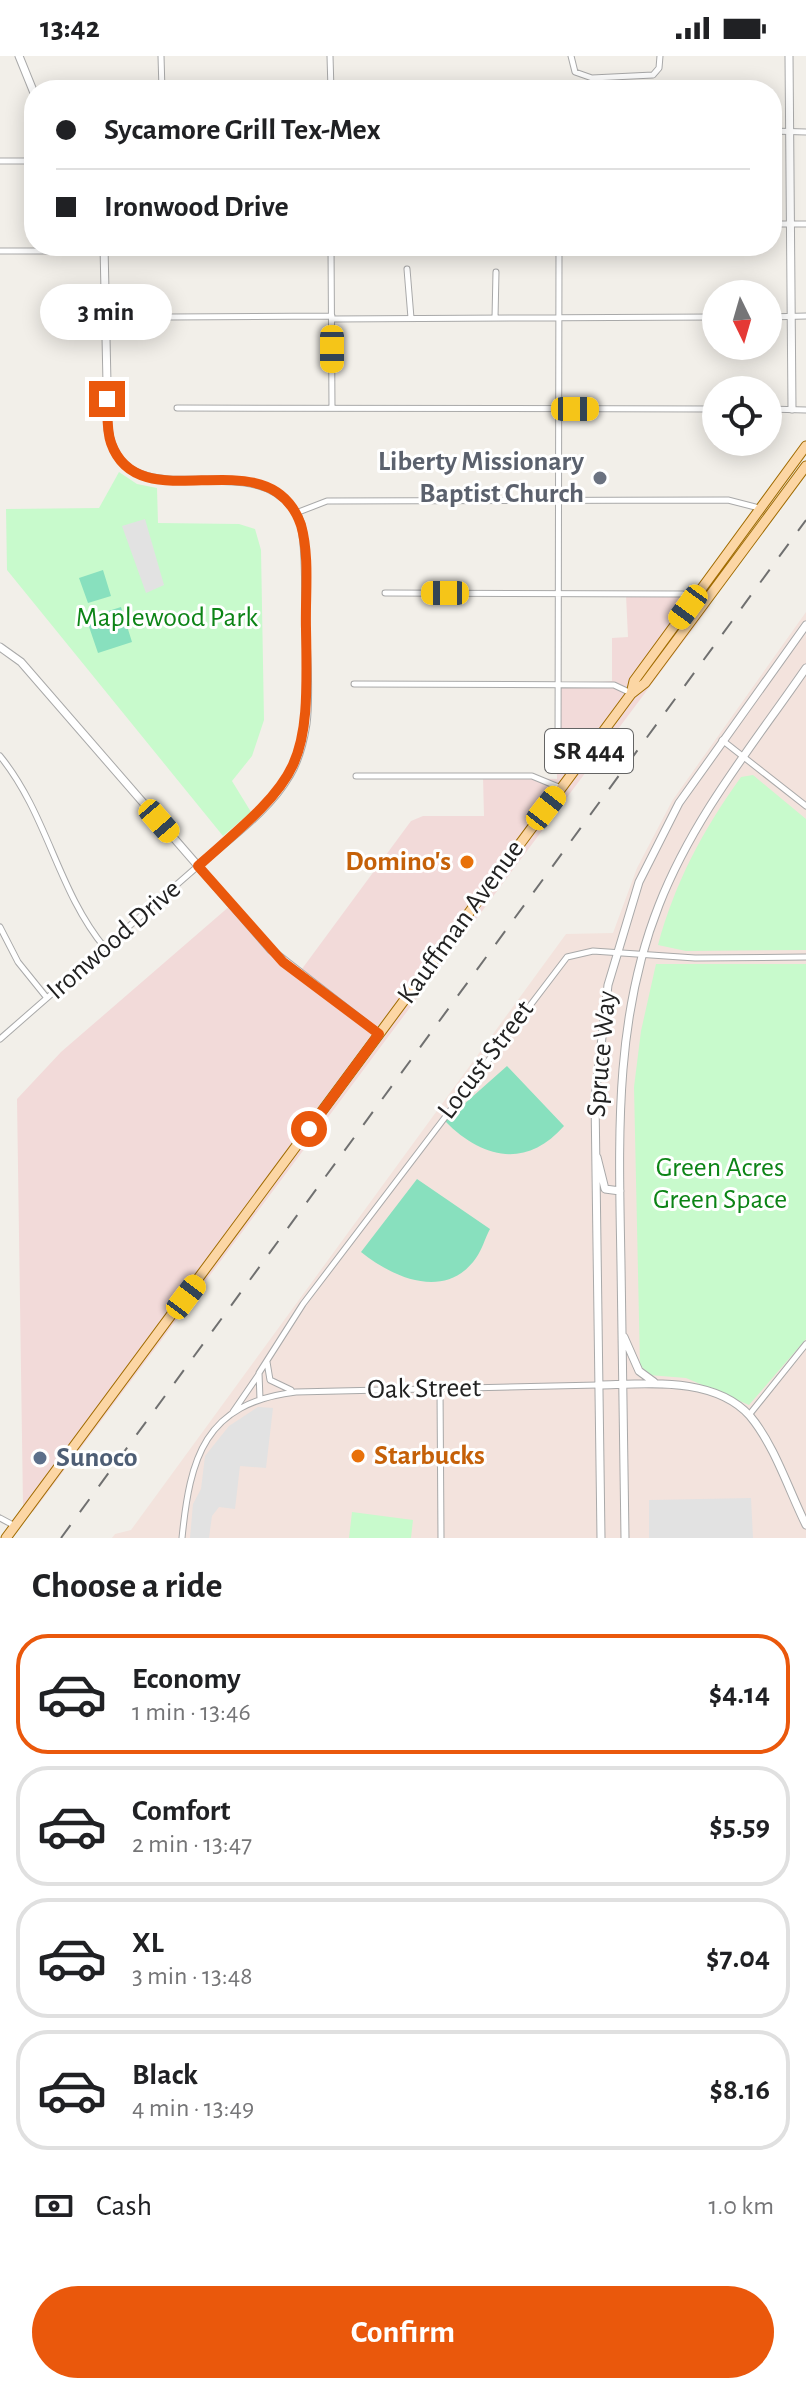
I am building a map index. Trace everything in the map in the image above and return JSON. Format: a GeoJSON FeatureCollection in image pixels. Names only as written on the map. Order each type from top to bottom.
{"type":"FeatureCollection","features":[{"type":"Feature","properties":{"kind":"main road","name":"Kauffman Avenue"},"geometry":{"type":"LineString","coordinates":[[631,694],[634,681],[806,446]]}},
{"type":"Feature","properties":{"kind":"main road","name":"Kauffman Avenue"},"geometry":{"type":"LineString","coordinates":[[6,1538],[631,694],[645,683],[806,466]]}},
{"type":"Feature","properties":{"kind":"street"},"geometry":{"type":"LineString","coordinates":[[19,56],[29,80]]}},
{"type":"Feature","properties":{"kind":"street"},"geometry":{"type":"LineString","coordinates":[[161,56],[162,80]]}},
{"type":"Feature","properties":{"kind":"street"},"geometry":{"type":"LineString","coordinates":[[330,56],[331,80]]}},
{"type":"Feature","properties":{"kind":"street"},"geometry":{"type":"LineString","coordinates":[[571,56],[575,72],[592,78],[647,77],[657,72],[660,56]]}},
{"type":"Feature","properties":{"kind":"street"},"geometry":{"type":"LineString","coordinates":[[789,56],[792,409]]}},
{"type":"Feature","properties":{"kind":"street"},"geometry":{"type":"LineString","coordinates":[[782,131],[806,132]]}},
{"type":"Feature","properties":{"kind":"street"},"geometry":{"type":"LineString","coordinates":[[0,161],[24,161]]}},
{"type":"Feature","properties":{"kind":"street"},"geometry":{"type":"LineString","coordinates":[[782,224],[806,224]]}},
{"type":"Feature","properties":{"kind":"street"},"geometry":{"type":"LineString","coordinates":[[0,251],[24,250]]}},
{"type":"Feature","properties":{"kind":"street"},"geometry":{"type":"LineString","coordinates":[[104,256],[108,429],[118,456],[133,471],[154,480],[259,483],[281,495],[296,513],[327,501],[728,500],[770,515]]}},
{"type":"Feature","properties":{"kind":"street"},"geometry":{"type":"LineString","coordinates":[[331,256],[332,408]]}},
{"type":"Feature","properties":{"kind":"street"},"geometry":{"type":"LineString","coordinates":[[558,760],[559,256]]}},
{"type":"Feature","properties":{"kind":"street"},"geometry":{"type":"LineString","coordinates":[[407,269],[411,318]]}},
{"type":"Feature","properties":{"kind":"street"},"geometry":{"type":"LineString","coordinates":[[495,318],[496,272]]}},
{"type":"Feature","properties":{"kind":"street"},"geometry":{"type":"LineString","coordinates":[[782,317],[806,316]]}},
{"type":"Feature","properties":{"kind":"street"},"geometry":{"type":"LineString","coordinates":[[169,317],[702,317]]}},
{"type":"Feature","properties":{"kind":"street"},"geometry":{"type":"LineString","coordinates":[[177,408],[702,409]]}},
{"type":"Feature","properties":{"kind":"street"},"geometry":{"type":"LineString","coordinates":[[782,409],[806,410]]}},
{"type":"Feature","properties":{"kind":"street","name":"Ironwood Drive"},"geometry":{"type":"LineString","coordinates":[[0,1039],[276,795],[294,767],[303,741],[307,709],[304,537],[296,513]]}},
{"type":"Feature","properties":{"kind":"street"},"geometry":{"type":"LineString","coordinates":[[385,593],[683,594]]}},
{"type":"Feature","properties":{"kind":"street","name":"Spruce Way"},"geometry":{"type":"LineString","coordinates":[[601,1538],[595,1151],[598,1050],[616,951],[652,854],[679,803],[806,625]]}},
{"type":"Feature","properties":{"kind":"street"},"geometry":{"type":"LineString","coordinates":[[0,647],[21,662],[283,962],[379,1034]]}},
{"type":"Feature","properties":{"kind":"street","name":"Spruce Way"},"geometry":{"type":"LineString","coordinates":[[625,1538],[620,1191],[622,1057],[643,954],[680,858],[742,756],[806,668]]}},
{"type":"Feature","properties":{"kind":"street"},"geometry":{"type":"LineString","coordinates":[[354,684],[614,685],[631,694]]}},
{"type":"Feature","properties":{"kind":"street"},"geometry":{"type":"LineString","coordinates":[[722,740],[806,806]]}},
{"type":"Feature","properties":{"kind":"street"},"geometry":{"type":"LineString","coordinates":[[0,756],[28,794],[76,908],[105,948]]}},
{"type":"Feature","properties":{"kind":"street"},"geometry":{"type":"LineString","coordinates":[[356,776],[532,776],[561,788]]}},
{"type":"Feature","properties":{"kind":"street"},"geometry":{"type":"LineString","coordinates":[[0,927],[18,962],[47,998]]}},
{"type":"Feature","properties":{"kind":"street","name":"Locust Street"},"geometry":{"type":"LineString","coordinates":[[230,1416],[318,1283],[558,964],[581,952],[616,951],[695,958],[806,957]]}},
{"type":"Feature","properties":{"kind":"street"},"geometry":{"type":"LineString","coordinates":[[595,1151],[605,1189],[620,1191]]}},
{"type":"Feature","properties":{"kind":"street"},"geometry":{"type":"LineString","coordinates":[[622,1334],[639,1371],[656,1384]]}},
{"type":"Feature","properties":{"kind":"street"},"geometry":{"type":"LineString","coordinates":[[806,1344],[749,1415],[806,1525]]}},
{"type":"Feature","properties":{"kind":"street"},"geometry":{"type":"LineString","coordinates":[[267,1361],[270,1380],[296,1392]]}},
{"type":"Feature","properties":{"kind":"street"},"geometry":{"type":"LineString","coordinates":[[259,1373],[260,1399]]}},
{"type":"Feature","properties":{"kind":"street","name":"Oak Street"},"geometry":{"type":"LineString","coordinates":[[230,1416],[260,1399],[296,1392],[623,1384],[656,1384],[713,1393],[749,1415]]}},
{"type":"Feature","properties":{"kind":"street"},"geometry":{"type":"LineString","coordinates":[[440,1388],[441,1538]]}},
{"type":"Feature","properties":{"kind":"street"},"geometry":{"type":"LineString","coordinates":[[182,1538],[192,1468],[208,1438],[230,1416]]}},
{"type":"Feature","properties":{"kind":"street"},"geometry":{"type":"LineString","coordinates":[[0,1518],[15,1526]]}},
{"type":"Feature","properties":{"kind":"shaded area"},"geometry":{"type":"Polygon","coordinates":[[[145,519],[164,585],[146,593],[122,526],[145,519]]]}},
{"type":"Feature","properties":{"kind":"shaded area"},"geometry":{"type":"Polygon","coordinates":[[[626,595],[691,596],[710,606],[33,1512],[23,1505],[17,1099],[61,1052],[231,905],[270,952],[299,973],[411,821],[423,816],[484,816],[483,777],[557,779],[556,687],[612,681],[612,638],[628,637],[626,595]]]}},
{"type":"Feature","properties":{"kind":"shaded area"},"geometry":{"type":"Polygon","coordinates":[[[806,612],[806,1538],[112,1538],[115,1534],[131,1530],[566,934],[613,933],[637,868],[672,801],[806,612]]]}},
{"type":"Feature","properties":{"kind":"shaded area"},"geometry":{"type":"Polygon","coordinates":[[[258,1407],[273,1408],[266,1468],[240,1466],[235,1509],[219,1507],[212,1516],[209,1538],[190,1538],[193,1504],[201,1489],[205,1456],[229,1426],[258,1407]]]}},
{"type":"Feature","properties":{"kind":"shaded area"},"geometry":{"type":"Polygon","coordinates":[[[751,1498],[753,1538],[649,1538],[649,1500],[751,1498]]]}},
{"type":"Feature","properties":{"kind":"green space","name":"Maplewood Park"},"geometry":{"type":"Polygon","coordinates":[[[119,472],[137,484],[157,488],[158,523],[239,524],[255,529],[261,550],[264,720],[252,756],[232,781],[251,812],[223,836],[7,570],[6,509],[99,508],[119,472]]]}},
{"type":"Feature","properties":{"kind":"green space"},"geometry":{"type":"Polygon","coordinates":[[[103,570],[111,596],[88,603],[79,578],[103,570]]]}},
{"type":"Feature","properties":{"kind":"green space"},"geometry":{"type":"Polygon","coordinates":[[[121,607],[132,642],[98,653],[86,618],[121,607]]]}},
{"type":"Feature","properties":{"kind":"green space"},"geometry":{"type":"Polygon","coordinates":[[[753,775],[806,819],[806,950],[686,951],[658,945],[682,878],[714,817],[741,777],[753,775]]]}},
{"type":"Feature","properties":{"kind":"green space","name":"Green Acres Green Space"},"geometry":{"type":"Polygon","coordinates":[[[656,964],[806,964],[806,1339],[749,1405],[686,1378],[649,1375],[640,1365],[634,1087],[641,1031],[656,964]]]}},
{"type":"Feature","properties":{"kind":"green space"},"geometry":{"type":"Polygon","coordinates":[[[507,1066],[564,1126],[535,1149],[504,1154],[474,1144],[445,1121],[507,1066]]]}},
{"type":"Feature","properties":{"kind":"green space"},"geometry":{"type":"Polygon","coordinates":[[[417,1179],[490,1229],[476,1258],[464,1271],[450,1279],[435,1282],[404,1277],[361,1252],[417,1179]]]}},
{"type":"Feature","properties":{"kind":"green space"},"geometry":{"type":"Polygon","coordinates":[[[352,1512],[413,1520],[411,1538],[349,1538],[352,1512]]]}},
{"type":"Feature","properties":{"kind":"railway"},"geometry":{"type":"LineString","coordinates":[[61,1538],[806,520]]}},
{"type":"Feature","properties":{"kind":"place","name":"Liberty Missionary Baptist Church"},"geometry":{"type":"Point","coordinates":[600,478]}},
{"type":"Feature","properties":{"kind":"place","name":"Domino's"},"geometry":{"type":"Point","coordinates":[467,862]}},
{"type":"Feature","properties":{"kind":"place","name":"Starbucks"},"geometry":{"type":"Point","coordinates":[358,1456]}},
{"type":"Feature","properties":{"kind":"place","name":"Sunoco"},"geometry":{"type":"Point","coordinates":[40,1458]}},
{"type":"Feature","properties":{"kind":"route"},"geometry":{"type":"LineString","coordinates":[[107,399],[111,443],[125,465],[133,471],[158,480],[243,480],[259,483],[286,500],[301,525],[304,537],[307,709],[301,749],[289,776],[268,804],[198,866],[283,962],[379,1034],[309,1129]]}}]}
